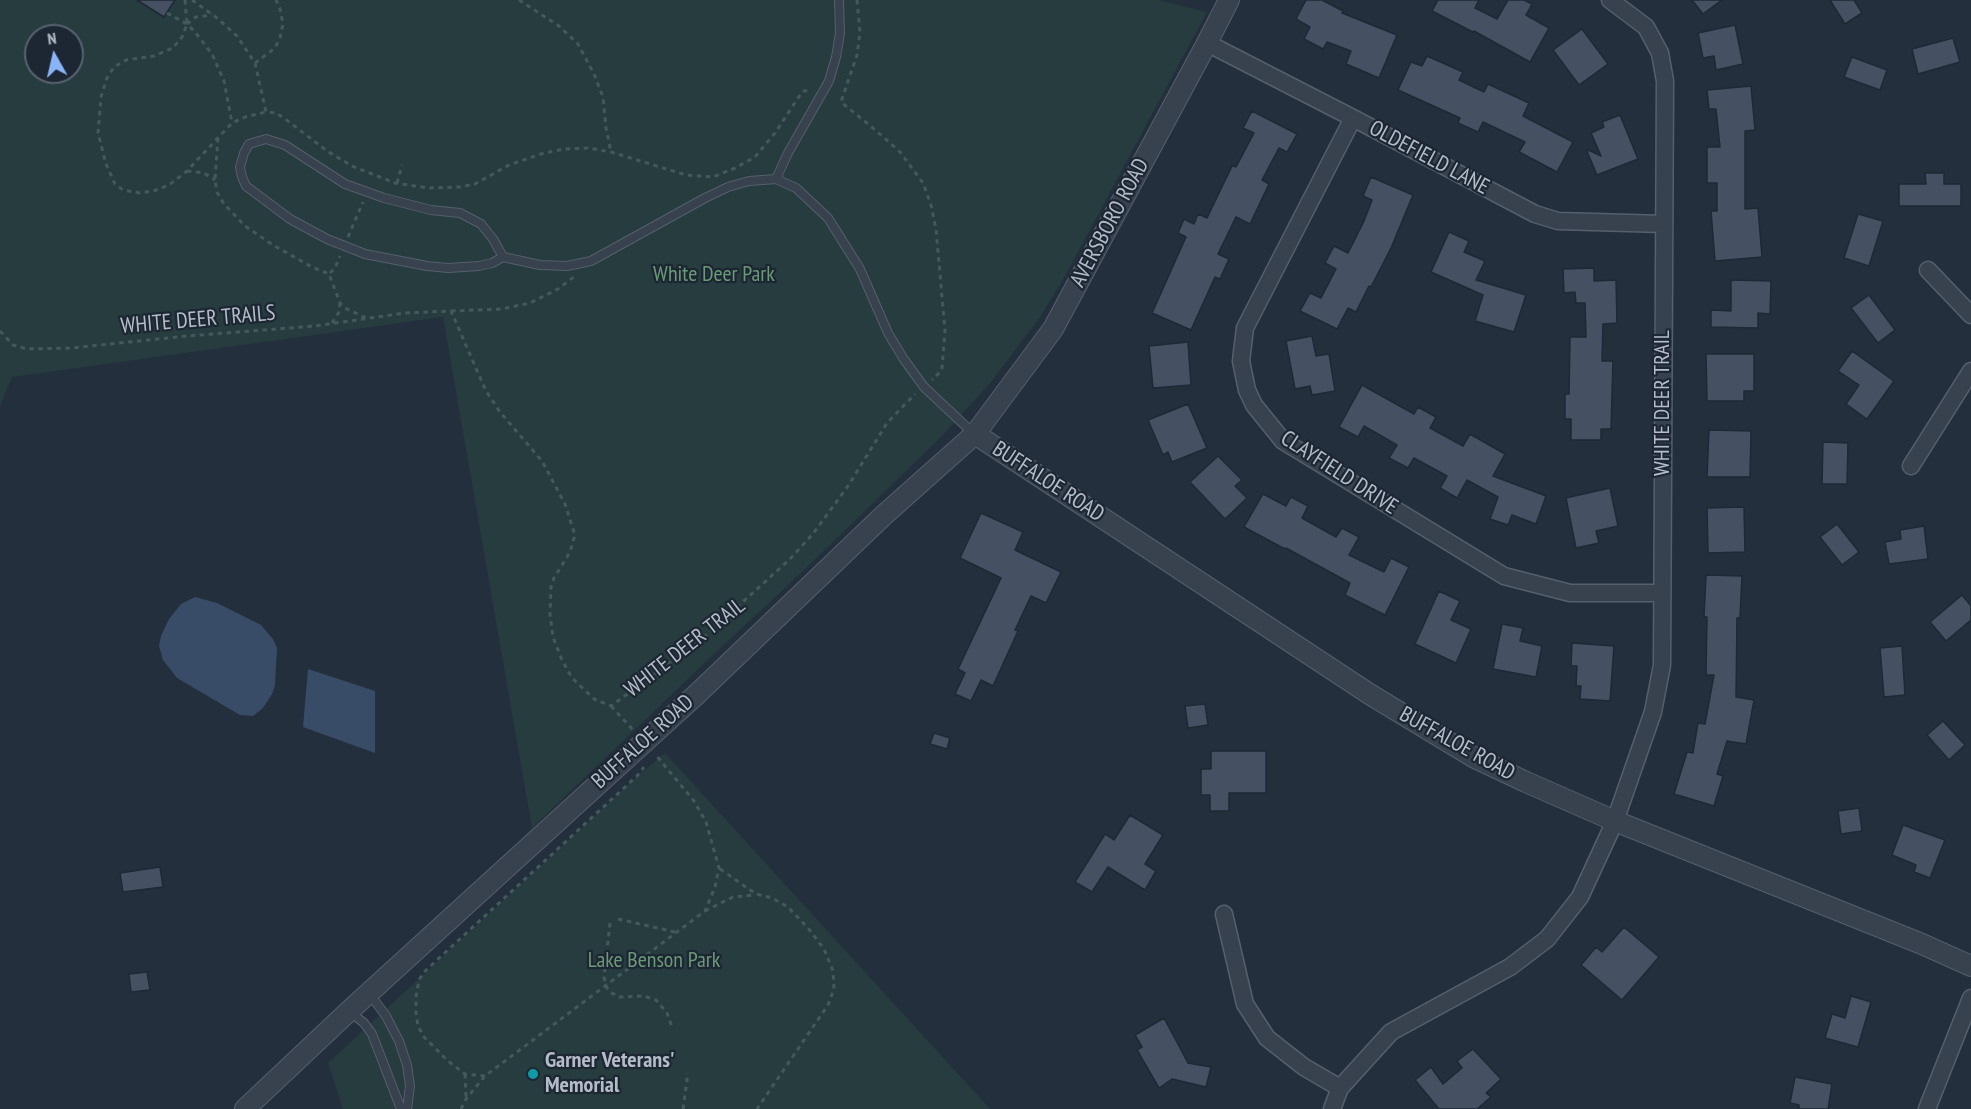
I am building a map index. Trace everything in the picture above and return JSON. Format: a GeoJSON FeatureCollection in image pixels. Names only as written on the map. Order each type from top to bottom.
{"type":"FeatureCollection","features":[{"type":"Feature","properties":{"kind":"street","name":"AVERSBORO ROAD"},"geometry":{"type":"LineString","coordinates":[[975,434],[1053,329],[1229,0]]}},
{"type":"Feature","properties":{"kind":"street","name":"WHITE DEER TRAIL"},"geometry":{"type":"LineString","coordinates":[[1340,1088],[1391,1032],[1510,967],[1547,939],[1580,897],[1615,821],[1653,712],[1662,665],[1665,81],[1660,52],[1646,27],[1610,0]]}},
{"type":"Feature","properties":{"kind":"street","name":"OLDEFIELD LANE"},"geometry":{"type":"LineString","coordinates":[[1207,43],[1535,214],[1558,221],[1664,224]]}},
{"type":"Feature","properties":{"kind":"street","name":"CLAYFIELD DRIVE"},"geometry":{"type":"LineString","coordinates":[[1353,118],[1245,328],[1241,361],[1247,390],[1254,405],[1283,441],[1504,576],[1570,592],[1661,593]]}},
{"type":"Feature","properties":{"kind":"street"},"geometry":{"type":"LineString","coordinates":[[1928,270],[1971,315]]}},
{"type":"Feature","properties":{"kind":"street"},"geometry":{"type":"LineString","coordinates":[[1911,466],[1971,371]]}},
{"type":"Feature","properties":{"kind":"street","name":"BUFFALOE ROAD"},"geometry":{"type":"LineString","coordinates":[[245,1109],[369,992],[697,694],[822,573],[975,434],[1371,695],[1485,763],[1615,821],[1922,944],[1971,966]]}},
{"type":"Feature","properties":{"kind":"street"},"geometry":{"type":"LineString","coordinates":[[1224,914],[1245,1004],[1267,1038],[1304,1067],[1340,1088],[1332,1109]]}},
{"type":"Feature","properties":{"kind":"street"},"geometry":{"type":"LineString","coordinates":[[1928,1109],[1971,998]]}},
{"type":"Feature","properties":{"kind":"lane"},"geometry":{"type":"LineString","coordinates":[[776,179],[788,153],[829,81],[840,33],[839,0]]}},
{"type":"Feature","properties":{"kind":"lane"},"geometry":{"type":"LineString","coordinates":[[503,257],[494,239],[481,224],[460,213],[431,210],[384,198],[345,184],[285,145],[266,139],[249,144],[244,153],[240,167],[246,186],[290,219],[327,239],[365,254],[448,268],[478,266],[492,263],[503,257],[540,265],[567,266],[591,261],[728,187],[749,181],[776,179],[796,189],[828,218],[860,269],[888,333],[903,358],[924,387],[975,434]]}},
{"type":"Feature","properties":{"kind":"lane"},"geometry":{"type":"LineString","coordinates":[[369,992],[386,1016],[399,1041],[407,1065],[410,1086],[407,1109]]}},
{"type":"Feature","properties":{"kind":"lane"},"geometry":{"type":"LineString","coordinates":[[349,1011],[372,1034],[401,1109]]}},
{"type":"Feature","properties":{"kind":"path"},"geometry":{"type":"LineString","coordinates":[[185,0],[187,24],[182,37],[168,51],[154,56],[126,60],[111,71],[101,97],[98,133],[109,174],[115,184],[123,190],[146,193],[162,189],[187,171],[232,123],[266,112],[276,113],[327,151],[372,177],[428,188],[475,184],[509,165],[544,153],[588,148],[611,152],[686,175],[713,177],[755,157],[775,133],[800,95],[808,90],[814,90]]}},
{"type":"Feature","properties":{"kind":"path"},"geometry":{"type":"LineString","coordinates":[[192,0],[237,36],[255,63],[266,112]]}},
{"type":"Feature","properties":{"kind":"path"},"geometry":{"type":"LineString","coordinates":[[255,63],[275,48],[280,38],[283,24],[276,0]]}},
{"type":"Feature","properties":{"kind":"path"},"geometry":{"type":"LineString","coordinates":[[519,0],[560,26],[578,44],[603,97],[611,152]]}},
{"type":"Feature","properties":{"kind":"path"},"geometry":{"type":"LineString","coordinates":[[841,102],[857,55],[860,32],[857,0]]}},
{"type":"Feature","properties":{"kind":"path"},"geometry":{"type":"LineString","coordinates":[[166,13],[187,24],[202,39],[216,63],[226,88],[232,123]]}},
{"type":"Feature","properties":{"kind":"path"},"geometry":{"type":"LineString","coordinates":[[187,24],[196,17],[213,15]]}},
{"type":"Feature","properties":{"kind":"path"},"geometry":{"type":"LineString","coordinates":[[835,100],[841,102],[900,152],[923,183],[931,205],[936,229],[945,331],[942,368],[931,381]]}},
{"type":"Feature","properties":{"kind":"path"},"geometry":{"type":"LineString","coordinates":[[218,136],[215,180],[219,197],[245,226],[293,257],[329,274],[340,303],[339,312],[332,324]]}},
{"type":"Feature","properties":{"kind":"path"},"geometry":{"type":"LineString","coordinates":[[397,183],[402,165]]}},
{"type":"Feature","properties":{"kind":"path"},"geometry":{"type":"LineString","coordinates":[[187,171],[204,173],[215,180]]}},
{"type":"Feature","properties":{"kind":"path"},"geometry":{"type":"LineString","coordinates":[[348,239],[363,202]]}},
{"type":"Feature","properties":{"kind":"path"},"geometry":{"type":"LineString","coordinates":[[329,274],[335,268],[341,254]]}},
{"type":"Feature","properties":{"kind":"path"},"geometry":{"type":"LineString","coordinates":[[451,311],[502,309],[530,303],[558,289],[576,276],[581,263]]}},
{"type":"Feature","properties":{"kind":"path"},"geometry":{"type":"LineString","coordinates":[[340,303],[356,314],[370,319]]}},
{"type":"Feature","properties":{"kind":"path","name":"WHITE DEER TRAILS"},"geometry":{"type":"LineString","coordinates":[[0,331],[14,345],[27,349],[60,348],[332,324],[405,313],[451,311]]}},
{"type":"Feature","properties":{"kind":"path","name":"WHITE DEER TRAIL"},"geometry":{"type":"LineString","coordinates":[[451,311],[486,391],[500,412],[542,460],[568,512],[575,535],[570,552],[551,586],[550,614],[553,637],[572,678],[594,699],[611,706],[702,639],[789,560],[812,535],[848,486],[887,423],[917,392]]}},
{"type":"Feature","properties":{"kind":"path"},"geometry":{"type":"LineString","coordinates":[[611,706],[634,731]]}},
{"type":"Feature","properties":{"kind":"path"},"geometry":{"type":"LineString","coordinates":[[485,1076],[465,1074],[429,1044],[420,1032],[415,1006],[417,985],[422,975],[638,777],[655,753],[706,822],[719,868],[715,887],[705,911]]}},
{"type":"Feature","properties":{"kind":"path"},"geometry":{"type":"LineString","coordinates":[[719,868],[756,894],[772,898],[788,907],[824,949],[833,971],[832,997],[757,1109]]}},
{"type":"Feature","properties":{"kind":"path"},"geometry":{"type":"LineString","coordinates":[[461,1109],[466,1099],[485,1076],[675,932],[705,911],[733,897],[756,894]]}},
{"type":"Feature","properties":{"kind":"path"},"geometry":{"type":"LineString","coordinates":[[618,919],[675,932]]}},
{"type":"Feature","properties":{"kind":"path"},"geometry":{"type":"LineString","coordinates":[[610,924],[605,984],[610,992],[619,997],[644,996],[656,1000],[667,1013],[672,1027]]}},
{"type":"Feature","properties":{"kind":"path"},"geometry":{"type":"LineString","coordinates":[[683,1109],[686,1073]]}},
{"type":"Feature","properties":{"kind":"path"},"geometry":{"type":"LineString","coordinates":[[465,1074],[466,1099]]}},
{"type":"Feature","properties":{"kind":"green space","name":"White Deer Park"},"geometry":{"type":"Polygon","coordinates":[[[0,0],[1158,0],[1207,12],[1065,276],[1041,316],[991,382],[940,438],[532,828],[443,317],[12,377],[0,406],[0,0]]]}},
{"type":"Feature","properties":{"kind":"green space","name":"Lake Benson Park"},"geometry":{"type":"Polygon","coordinates":[[[665,753],[990,1109],[343,1109],[328,1063],[665,753]]]}},
{"type":"Feature","properties":{"kind":"water"},"geometry":{"type":"Polygon","coordinates":[[[195,597],[217,603],[261,625],[273,639],[277,648],[275,685],[263,708],[253,716],[240,715],[177,678],[163,660],[159,646],[169,619],[181,604],[195,597]]]}},
{"type":"Feature","properties":{"kind":"water"},"geometry":{"type":"Polygon","coordinates":[[[308,669],[375,691],[375,753],[303,727],[308,669]]]}},
{"type":"Feature","properties":{"kind":"building"},"geometry":{"type":"Polygon","coordinates":[[[137,0],[175,0],[164,17],[137,0]]]}},
{"type":"Feature","properties":{"kind":"building"},"geometry":{"type":"Polygon","coordinates":[[[1306,0],[1322,0],[1343,11],[1342,13],[1397,35],[1379,78],[1346,64],[1351,51],[1327,42],[1323,49],[1304,39],[1310,27],[1296,19],[1306,0]]]}},
{"type":"Feature","properties":{"kind":"building"},"geometry":{"type":"Polygon","coordinates":[[[1438,0],[1479,0],[1475,8],[1497,19],[1508,0],[1524,0],[1532,4],[1526,15],[1549,28],[1530,62],[1432,11],[1438,0]]]}},
{"type":"Feature","properties":{"kind":"building"},"geometry":{"type":"Polygon","coordinates":[[[1692,0],[1722,0],[1703,14],[1692,0]]]}},
{"type":"Feature","properties":{"kind":"building"},"geometry":{"type":"Polygon","coordinates":[[[1830,0],[1854,0],[1862,13],[1845,24],[1830,0]]]}},
{"type":"Feature","properties":{"kind":"building"},"geometry":{"type":"Polygon","coordinates":[[[1735,25],[1743,64],[1716,70],[1714,56],[1703,58],[1698,33],[1735,25]]]}},
{"type":"Feature","properties":{"kind":"building"},"geometry":{"type":"Polygon","coordinates":[[[1582,29],[1608,64],[1579,85],[1553,50],[1582,29]]]}},
{"type":"Feature","properties":{"kind":"building"},"geometry":{"type":"Polygon","coordinates":[[[1953,38],[1960,62],[1918,74],[1912,49],[1953,38]]]}},
{"type":"Feature","properties":{"kind":"building"},"geometry":{"type":"Polygon","coordinates":[[[1427,56],[1463,72],[1459,80],[1484,92],[1488,84],[1529,103],[1523,116],[1573,142],[1557,172],[1519,152],[1525,142],[1483,122],[1478,132],[1458,123],[1460,118],[1398,90],[1411,62],[1422,66],[1427,56]]]}},
{"type":"Feature","properties":{"kind":"building"},"geometry":{"type":"Polygon","coordinates":[[[1852,57],[1887,70],[1880,90],[1844,77],[1852,57]]]}},
{"type":"Feature","properties":{"kind":"building"},"geometry":{"type":"Polygon","coordinates":[[[1751,86],[1755,130],[1745,131],[1745,209],[1758,208],[1762,257],[1715,261],[1711,211],[1717,211],[1717,183],[1707,183],[1707,147],[1720,147],[1716,109],[1709,109],[1707,90],[1751,86]]]}},
{"type":"Feature","properties":{"kind":"building"},"geometry":{"type":"Polygon","coordinates":[[[1252,111],[1297,134],[1287,152],[1279,148],[1262,180],[1269,184],[1250,224],[1236,217],[1218,254],[1229,259],[1220,279],[1215,277],[1191,330],[1152,313],[1186,237],[1178,233],[1184,219],[1194,224],[1198,214],[1207,218],[1232,166],[1236,167],[1254,133],[1243,128],[1252,111]]]}},
{"type":"Feature","properties":{"kind":"building"},"geometry":{"type":"Polygon","coordinates":[[[1620,115],[1638,159],[1597,175],[1586,149],[1601,156],[1591,133],[1604,127],[1602,122],[1620,115]]]}},
{"type":"Feature","properties":{"kind":"building"},"geometry":{"type":"Polygon","coordinates":[[[1925,173],[1944,173],[1944,184],[1961,184],[1961,206],[1899,206],[1899,184],[1926,184],[1925,173]]]}},
{"type":"Feature","properties":{"kind":"building"},"geometry":{"type":"Polygon","coordinates":[[[1371,177],[1413,195],[1391,248],[1371,287],[1369,286],[1356,312],[1348,308],[1337,329],[1300,311],[1310,293],[1321,298],[1336,269],[1325,263],[1334,246],[1348,253],[1372,200],[1363,196],[1371,177]]]}},
{"type":"Feature","properties":{"kind":"building"},"geometry":{"type":"Polygon","coordinates":[[[1858,214],[1883,221],[1869,266],[1844,258],[1858,214]]]}},
{"type":"Feature","properties":{"kind":"building"},"geometry":{"type":"Polygon","coordinates":[[[1449,232],[1469,241],[1464,252],[1485,261],[1476,280],[1526,295],[1514,332],[1475,321],[1483,295],[1431,272],[1449,232]]]}},
{"type":"Feature","properties":{"kind":"building"},"geometry":{"type":"Polygon","coordinates":[[[1594,268],[1594,281],[1616,280],[1617,323],[1603,324],[1602,361],[1613,361],[1611,429],[1601,429],[1601,440],[1571,440],[1571,419],[1565,419],[1565,394],[1569,394],[1570,337],[1586,337],[1585,303],[1576,303],[1575,292],[1564,293],[1563,269],[1594,268]]]}},
{"type":"Feature","properties":{"kind":"building"},"geometry":{"type":"Polygon","coordinates":[[[1731,280],[1771,281],[1770,314],[1758,313],[1758,328],[1711,327],[1711,310],[1731,311],[1731,280]]]}},
{"type":"Feature","properties":{"kind":"building"},"geometry":{"type":"Polygon","coordinates":[[[1869,295],[1895,330],[1878,343],[1851,308],[1869,295]]]}},
{"type":"Feature","properties":{"kind":"building"},"geometry":{"type":"Polygon","coordinates":[[[1312,336],[1316,356],[1329,354],[1335,391],[1312,395],[1310,386],[1295,389],[1286,341],[1312,336]]]}},
{"type":"Feature","properties":{"kind":"building"},"geometry":{"type":"Polygon","coordinates":[[[1188,342],[1191,385],[1153,388],[1149,346],[1188,342]]]}},
{"type":"Feature","properties":{"kind":"building"},"geometry":{"type":"Polygon","coordinates":[[[1852,351],[1894,381],[1867,419],[1846,404],[1859,385],[1838,371],[1852,351]]]}},
{"type":"Feature","properties":{"kind":"building"},"geometry":{"type":"Polygon","coordinates":[[[1706,354],[1754,354],[1754,391],[1744,391],[1744,401],[1707,401],[1706,354]]]}},
{"type":"Feature","properties":{"kind":"building"},"geometry":{"type":"Polygon","coordinates":[[[1362,385],[1414,414],[1418,407],[1436,417],[1430,428],[1463,446],[1470,434],[1505,454],[1493,476],[1546,496],[1536,524],[1512,515],[1508,525],[1490,519],[1498,497],[1467,480],[1457,498],[1440,488],[1447,476],[1414,458],[1408,468],[1389,458],[1397,445],[1364,426],[1358,437],[1339,427],[1362,385]]]}},
{"type":"Feature","properties":{"kind":"building"},"geometry":{"type":"Polygon","coordinates":[[[1188,404],[1207,448],[1172,462],[1168,452],[1163,455],[1148,420],[1188,404]]]}},
{"type":"Feature","properties":{"kind":"building"},"geometry":{"type":"Polygon","coordinates":[[[1709,430],[1751,431],[1750,477],[1707,477],[1709,430]]]}},
{"type":"Feature","properties":{"kind":"building"},"geometry":{"type":"Polygon","coordinates":[[[1823,442],[1848,443],[1847,484],[1822,484],[1823,442]]]}},
{"type":"Feature","properties":{"kind":"building"},"geometry":{"type":"Polygon","coordinates":[[[1218,456],[1242,480],[1235,486],[1247,498],[1225,519],[1190,482],[1218,456]]]}},
{"type":"Feature","properties":{"kind":"building"},"geometry":{"type":"Polygon","coordinates":[[[1610,488],[1618,526],[1596,531],[1599,543],[1576,548],[1566,498],[1610,488]]]}},
{"type":"Feature","properties":{"kind":"building"},"geometry":{"type":"Polygon","coordinates":[[[1263,494],[1286,506],[1291,497],[1308,506],[1302,518],[1336,537],[1342,528],[1359,537],[1349,555],[1384,572],[1391,558],[1409,567],[1385,615],[1345,595],[1350,583],[1244,527],[1263,494]]]}},
{"type":"Feature","properties":{"kind":"building"},"geometry":{"type":"Polygon","coordinates":[[[1744,507],[1745,552],[1708,553],[1707,508],[1744,507]]]}},
{"type":"Feature","properties":{"kind":"building"},"geometry":{"type":"Polygon","coordinates":[[[981,513],[1023,532],[1015,550],[1061,572],[1046,603],[1031,596],[993,686],[981,680],[971,701],[955,694],[965,673],[958,669],[1001,578],[960,558],[981,513]]]}},
{"type":"Feature","properties":{"kind":"building"},"geometry":{"type":"Polygon","coordinates":[[[1837,524],[1859,552],[1842,565],[1820,537],[1837,524]]]}},
{"type":"Feature","properties":{"kind":"building"},"geometry":{"type":"Polygon","coordinates":[[[1924,526],[1928,559],[1889,564],[1885,542],[1901,539],[1900,530],[1924,526]]]}},
{"type":"Feature","properties":{"kind":"building"},"geometry":{"type":"Polygon","coordinates":[[[1706,575],[1742,576],[1740,618],[1737,618],[1736,697],[1754,700],[1746,744],[1727,741],[1717,774],[1723,776],[1714,806],[1674,794],[1687,752],[1693,753],[1698,723],[1705,724],[1714,675],[1706,675],[1707,617],[1704,617],[1706,575]]]}},
{"type":"Feature","properties":{"kind":"building"},"geometry":{"type":"Polygon","coordinates":[[[1439,591],[1460,601],[1451,620],[1471,629],[1456,663],[1415,644],[1439,591]]]}},
{"type":"Feature","properties":{"kind":"building"},"geometry":{"type":"Polygon","coordinates":[[[1962,595],[1971,606],[1971,620],[1946,641],[1930,622],[1962,595]]]}},
{"type":"Feature","properties":{"kind":"building"},"geometry":{"type":"Polygon","coordinates":[[[1502,624],[1523,628],[1520,641],[1542,646],[1536,677],[1493,669],[1502,624]]]}},
{"type":"Feature","properties":{"kind":"building"},"geometry":{"type":"Polygon","coordinates":[[[1572,643],[1614,646],[1610,701],[1580,699],[1581,686],[1576,686],[1577,666],[1571,666],[1572,643]]]}},
{"type":"Feature","properties":{"kind":"building"},"geometry":{"type":"Polygon","coordinates":[[[1902,646],[1905,695],[1884,697],[1880,648],[1902,646]]]}},
{"type":"Feature","properties":{"kind":"building"},"geometry":{"type":"Polygon","coordinates":[[[1205,704],[1208,725],[1188,728],[1185,706],[1205,704]]]}},
{"type":"Feature","properties":{"kind":"building"},"geometry":{"type":"Polygon","coordinates":[[[1943,721],[1965,745],[1949,760],[1927,735],[1943,721]]]}},
{"type":"Feature","properties":{"kind":"building"},"geometry":{"type":"Polygon","coordinates":[[[934,733],[950,738],[947,749],[930,744],[934,733]]]}},
{"type":"Feature","properties":{"kind":"building"},"geometry":{"type":"Polygon","coordinates":[[[1211,751],[1266,751],[1266,793],[1229,793],[1229,811],[1210,811],[1210,795],[1201,795],[1201,769],[1211,769],[1211,751]]]}},
{"type":"Feature","properties":{"kind":"building"},"geometry":{"type":"Polygon","coordinates":[[[1859,808],[1862,831],[1841,834],[1838,811],[1859,808]]]}},
{"type":"Feature","properties":{"kind":"building"},"geometry":{"type":"Polygon","coordinates":[[[1130,815],[1163,835],[1145,864],[1156,871],[1145,890],[1108,867],[1092,892],[1075,882],[1105,834],[1114,840],[1130,815]]]}},
{"type":"Feature","properties":{"kind":"building"},"geometry":{"type":"Polygon","coordinates":[[[1903,825],[1945,840],[1930,878],[1914,872],[1916,865],[1892,855],[1903,825]]]}},
{"type":"Feature","properties":{"kind":"building"},"geometry":{"type":"Polygon","coordinates":[[[160,867],[163,887],[123,892],[120,873],[160,867]]]}},
{"type":"Feature","properties":{"kind":"building"},"geometry":{"type":"Polygon","coordinates":[[[1624,927],[1659,957],[1622,1000],[1581,965],[1596,947],[1602,952],[1624,927]]]}},
{"type":"Feature","properties":{"kind":"building"},"geometry":{"type":"Polygon","coordinates":[[[147,972],[150,990],[131,992],[129,974],[147,972]]]}},
{"type":"Feature","properties":{"kind":"building"},"geometry":{"type":"Polygon","coordinates":[[[1851,996],[1871,1002],[1858,1047],[1825,1038],[1832,1014],[1845,1018],[1851,996]]]}},
{"type":"Feature","properties":{"kind":"building"},"geometry":{"type":"Polygon","coordinates":[[[1164,1018],[1188,1063],[1211,1067],[1206,1087],[1172,1079],[1159,1088],[1137,1050],[1142,1047],[1135,1035],[1164,1018]]]}},
{"type":"Feature","properties":{"kind":"building"},"geometry":{"type":"Polygon","coordinates":[[[1473,1049],[1501,1079],[1486,1093],[1491,1097],[1477,1109],[1439,1109],[1415,1080],[1431,1067],[1443,1084],[1462,1068],[1457,1061],[1473,1049]]]}},
{"type":"Feature","properties":{"kind":"building"},"geometry":{"type":"Polygon","coordinates":[[[1795,1077],[1832,1084],[1828,1109],[1799,1109],[1799,1105],[1790,1103],[1795,1077]]]}},
{"type":"Feature","properties":{"kind":"place","name":"Garner Veterans' Memorial"},"geometry":{"type":"Point","coordinates":[533,1074]}}]}
